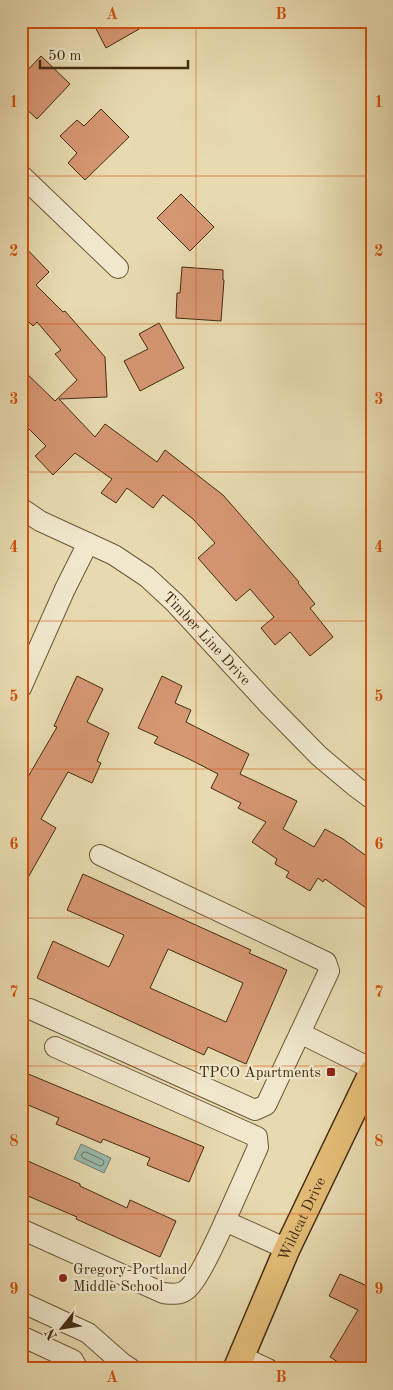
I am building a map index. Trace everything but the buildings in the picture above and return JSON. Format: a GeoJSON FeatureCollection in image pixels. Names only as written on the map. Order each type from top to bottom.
{"type":"FeatureCollection","features":[{"type":"Feature","properties":{"kind":"main road","name":"Wildcat Drive"},"geometry":{"type":"LineString","coordinates":[[239,1363],[287,1249],[372,1070]]}},
{"type":"Feature","properties":{"kind":"street"},"geometry":{"type":"LineString","coordinates":[[21,175],[118,268]]}},
{"type":"Feature","properties":{"kind":"street","name":"Timber Line Drive"},"geometry":{"type":"LineString","coordinates":[[21,508],[40,521],[114,554],[147,577],[175,603],[319,756],[372,799]]}},
{"type":"Feature","properties":{"kind":"street"},"geometry":{"type":"LineString","coordinates":[[21,688],[65,589],[88,543]]}},
{"type":"Feature","properties":{"kind":"street"},"geometry":{"type":"LineString","coordinates":[[30,1008],[255,1110],[266,1105],[329,971],[326,962],[100,855]]}},
{"type":"Feature","properties":{"kind":"street"},"geometry":{"type":"LineString","coordinates":[[300,1033],[372,1070]]}},
{"type":"Feature","properties":{"kind":"street"},"geometry":{"type":"LineString","coordinates":[[21,1229],[163,1293],[176,1294],[186,1291],[195,1281],[225,1221],[258,1147],[257,1137],[55,1047]]}},
{"type":"Feature","properties":{"kind":"street"},"geometry":{"type":"LineString","coordinates":[[225,1221],[287,1249]]}},
{"type":"Feature","properties":{"kind":"street"},"geometry":{"type":"LineString","coordinates":[[21,1302],[88,1333],[131,1369]]}},
{"type":"Feature","properties":{"kind":"street"},"geometry":{"type":"LineString","coordinates":[[21,1336],[73,1360],[78,1369]]}},
{"type":"Feature","properties":{"kind":"street"},"geometry":{"type":"LineString","coordinates":[[239,1363],[268,1369]]}},
{"type":"Feature","properties":{"kind":"water"},"geometry":{"type":"Polygon","coordinates":[[[81,1144],[111,1158],[104,1173],[74,1159],[81,1144]]]}},
{"type":"Feature","properties":{"kind":"place","name":"TPCO Apartments"},"geometry":{"type":"Point","coordinates":[331,1072]}},
{"type":"Feature","properties":{"kind":"place","name":"Gregory-Portland Middle School"},"geometry":{"type":"Point","coordinates":[63,1278]}}]}
